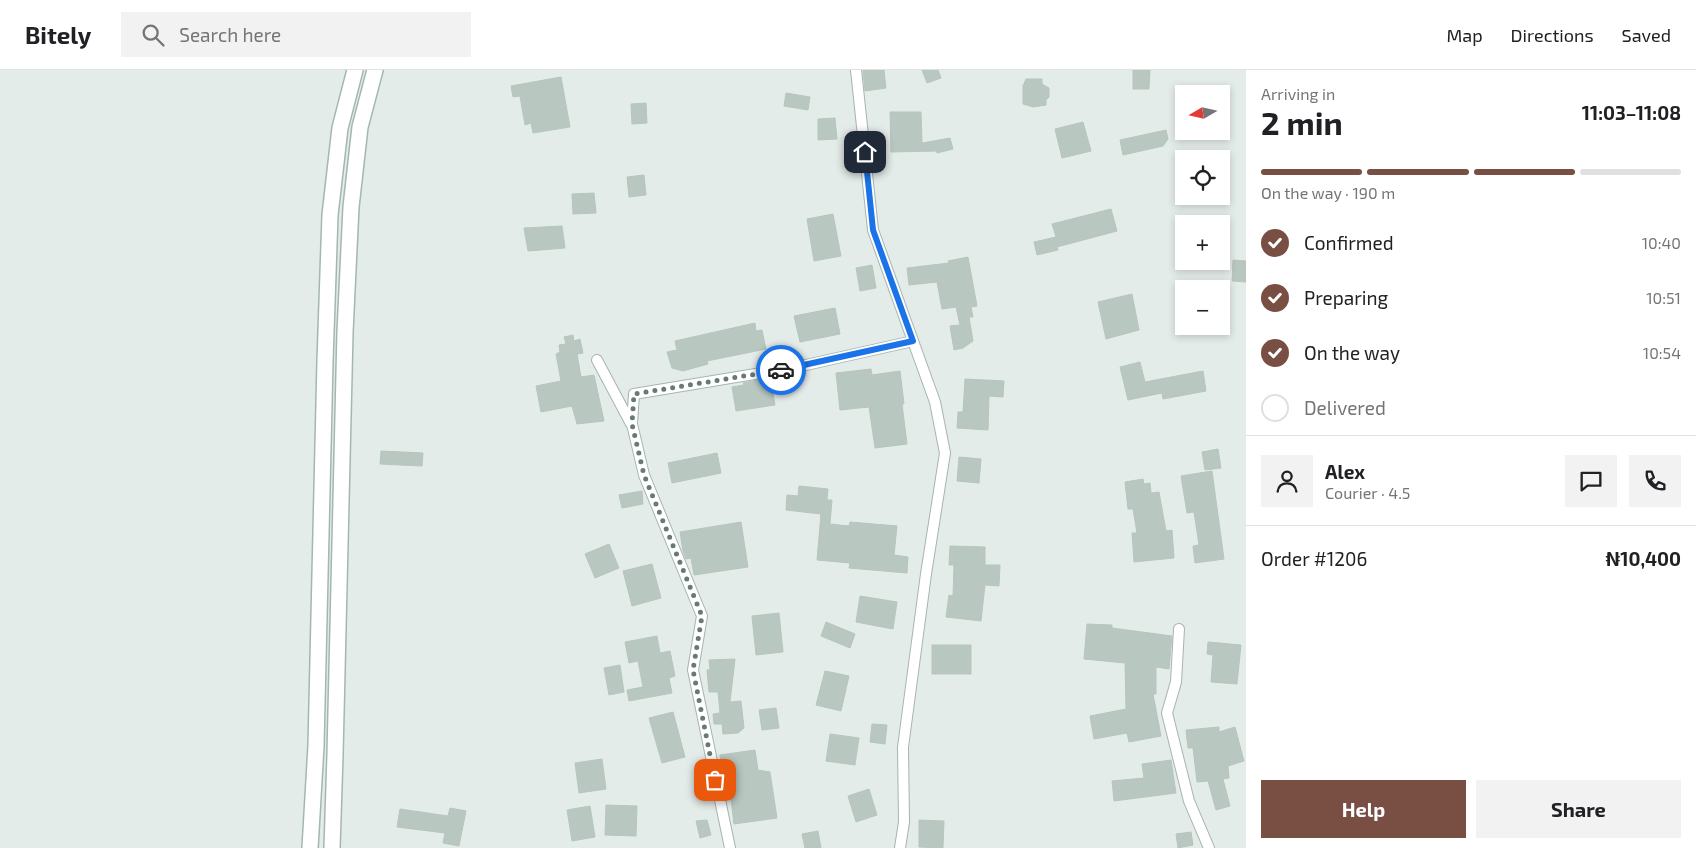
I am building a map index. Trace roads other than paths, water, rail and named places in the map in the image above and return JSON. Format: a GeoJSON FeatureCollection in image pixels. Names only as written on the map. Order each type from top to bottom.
{"type":"FeatureCollection","features":[{"type":"Feature","properties":{"kind":"main road"},"geometry":{"type":"LineString","coordinates":[[310,848],[316,736],[330,215],[340,128],[355,70]]}},
{"type":"Feature","properties":{"kind":"main road"},"geometry":{"type":"LineString","coordinates":[[332,848],[345,332],[351,207],[360,127],[375,70]]}},
{"type":"Feature","properties":{"kind":"street"},"geometry":{"type":"LineString","coordinates":[[856,70],[873,230],[935,402],[945,453],[926,574],[903,747],[904,822],[900,848]]}},
{"type":"Feature","properties":{"kind":"street"},"geometry":{"type":"LineString","coordinates":[[632,424],[634,394],[797,367],[913,341]]}},
{"type":"Feature","properties":{"kind":"street"},"geometry":{"type":"LineString","coordinates":[[597,360],[632,424],[644,475],[702,616],[693,670],[730,848]]}},
{"type":"Feature","properties":{"kind":"street"},"geometry":{"type":"LineString","coordinates":[[1179,629],[1176,682],[1167,712],[1188,801],[1209,848]]}}]}
